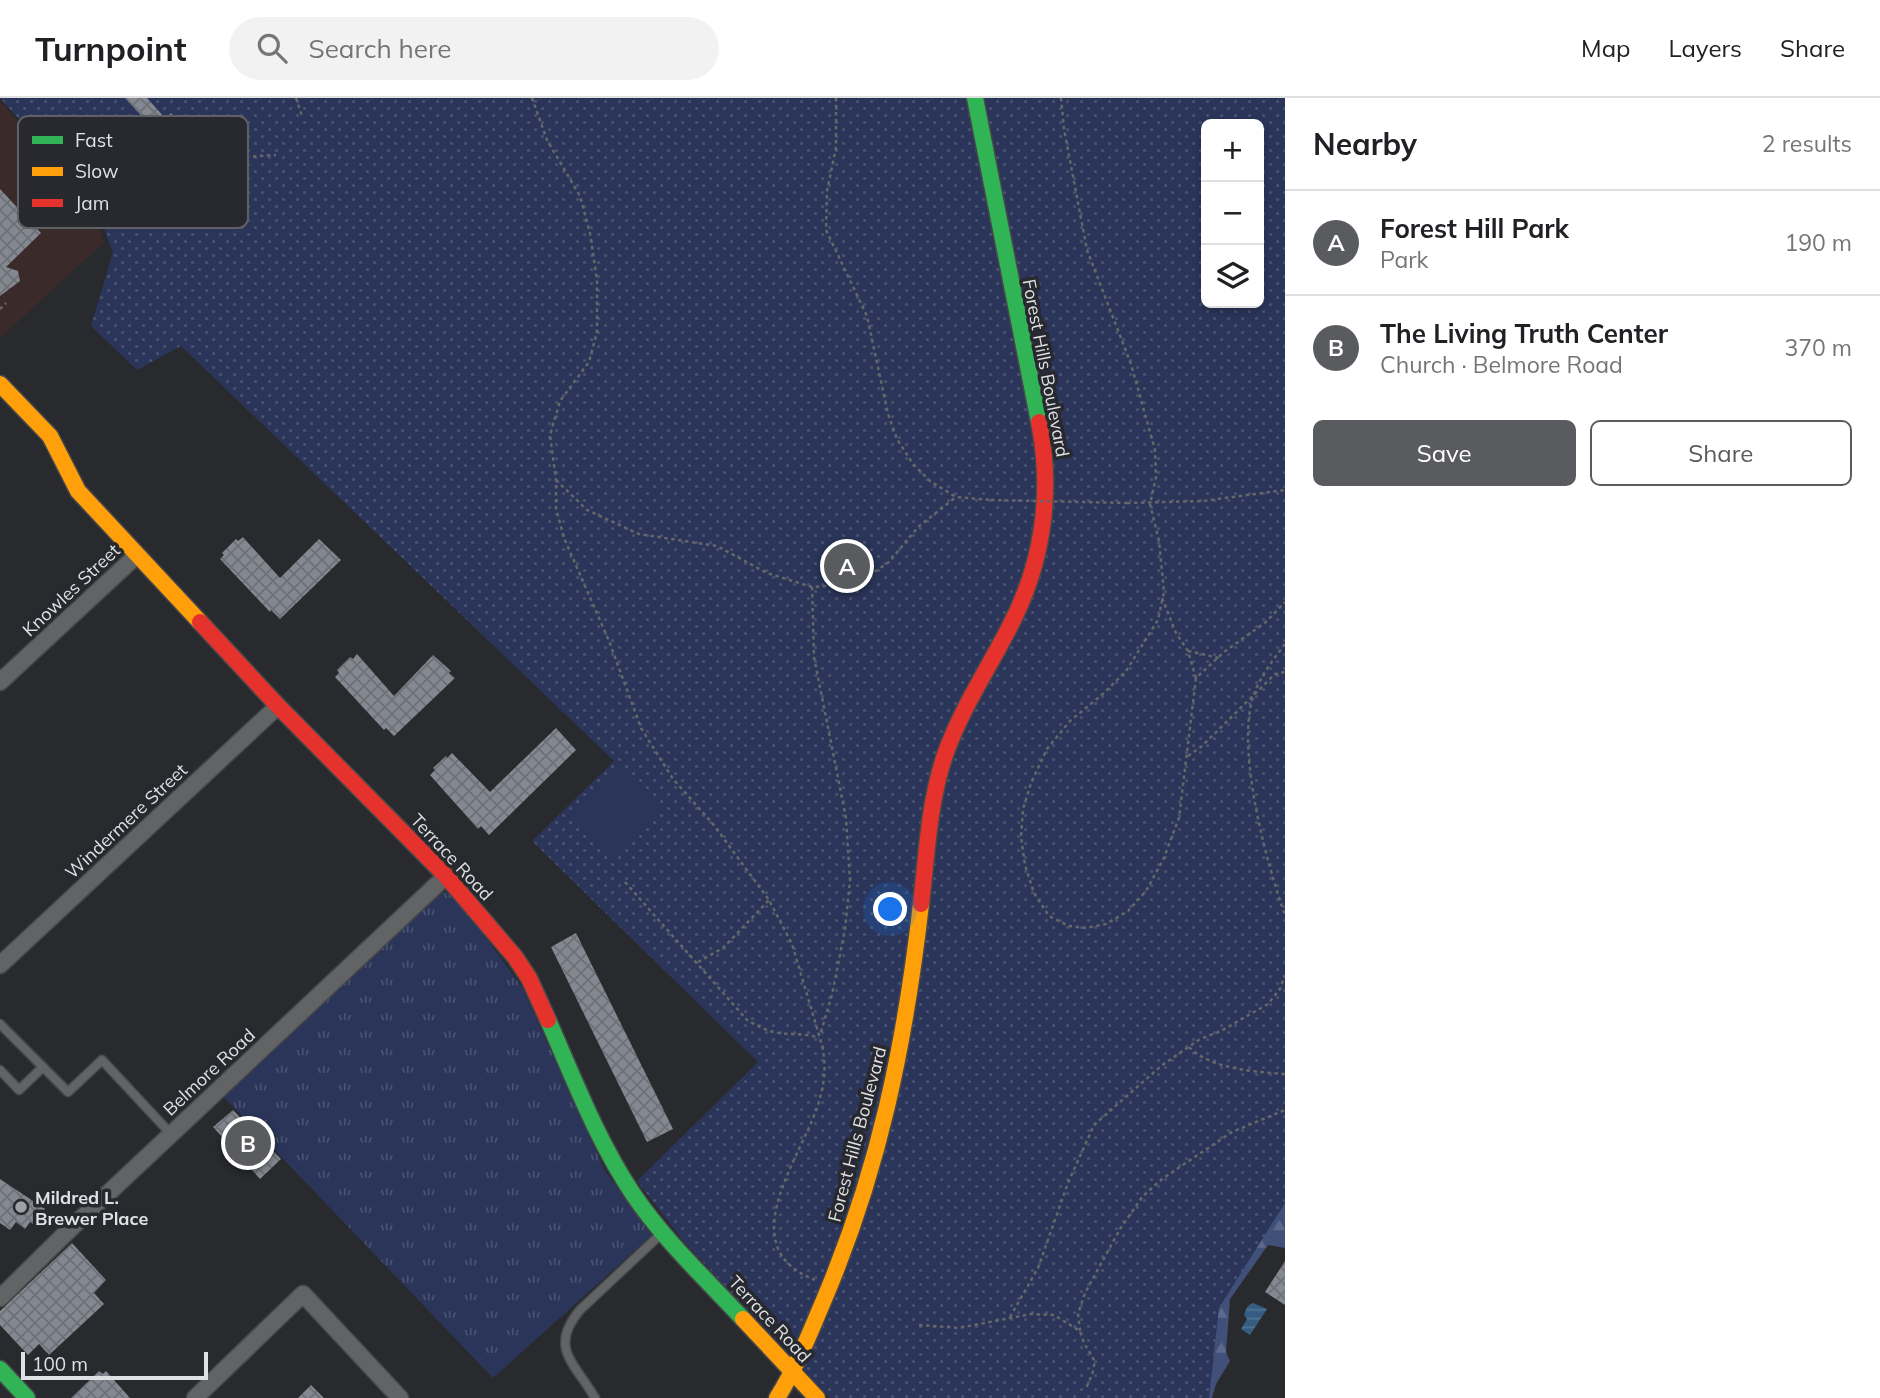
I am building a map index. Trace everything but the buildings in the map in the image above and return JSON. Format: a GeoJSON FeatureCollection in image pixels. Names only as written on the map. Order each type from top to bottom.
{"type":"FeatureCollection","features":[{"type":"Feature","properties":{"kind":"street","name":"Forest Hills Boulevard"},"geometry":{"type":"LineString","coordinates":[[777,1398],[793,1373],[830,1286],[853,1227],[882,1131],[898,1065],[913,975],[932,807],[946,753],[969,699],[1010,627],[1026,592],[1037,560],[1046,505],[1041,434],[975,98]]}},
{"type":"Feature","properties":{"kind":"street","name":"Terrace Road"},"geometry":{"type":"LineString","coordinates":[[4,394],[50,436],[78,491],[278,706],[446,876],[515,957],[529,978],[610,1160],[663,1233],[817,1398]]}},
{"type":"Feature","properties":{"kind":"street","name":"Knowles Street"},"geometry":{"type":"LineString","coordinates":[[0,682],[137,555]]}},
{"type":"Feature","properties":{"kind":"street","name":"Windermere Street"},"geometry":{"type":"LineString","coordinates":[[0,965],[278,706]]}},
{"type":"Feature","properties":{"kind":"street","name":"Belmore Road"},"geometry":{"type":"LineString","coordinates":[[0,1298],[446,876]]}},
{"type":"Feature","properties":{"kind":"street"},"geometry":{"type":"LineString","coordinates":[[195,1398],[303,1294],[400,1398]]}},
{"type":"Feature","properties":{"kind":"street"},"geometry":{"type":"LineString","coordinates":[[0,1369],[27,1398]]}},
{"type":"Feature","properties":{"kind":"lane"},"geometry":{"type":"LineString","coordinates":[[0,1024],[68,1092],[102,1060],[171,1134]]}},
{"type":"Feature","properties":{"kind":"lane"},"geometry":{"type":"LineString","coordinates":[[0,1070],[19,1090],[43,1067]]}},
{"type":"Feature","properties":{"kind":"lane"},"geometry":{"type":"LineString","coordinates":[[595,1398],[565,1351],[564,1336],[580,1310],[663,1233]]}},
{"type":"Feature","properties":{"kind":"path"},"geometry":{"type":"LineString","coordinates":[[296,98],[302,116]]}},
{"type":"Feature","properties":{"kind":"path"},"geometry":{"type":"LineString","coordinates":[[533,98],[547,140],[580,196],[590,233],[597,280],[597,332],[589,362],[560,401],[550,435],[556,480],[556,508],[564,538],[609,640],[641,727],[673,779],[713,824],[769,901],[792,944],[826,1062],[822,1090],[807,1133],[779,1192],[774,1226],[783,1257],[795,1269],[830,1286]]}},
{"type":"Feature","properties":{"kind":"path"},"geometry":{"type":"LineString","coordinates":[[836,98],[835,148],[827,191],[826,230],[867,316],[888,414],[897,439],[913,464],[930,481],[956,497],[1150,504],[1244,497],[1285,490]]}},
{"type":"Feature","properties":{"kind":"path"},"geometry":{"type":"LineString","coordinates":[[1061,98],[1064,129],[1087,250],[1131,363],[1155,450],[1156,477],[1150,504],[1159,541],[1162,598],[1158,620],[1126,671],[1104,694],[1070,721],[1047,749],[1031,783],[1023,809],[1021,837],[1025,865],[1034,893],[1049,916],[1069,926],[1086,928],[1106,924],[1128,911],[1146,891],[1163,860],[1179,818],[1195,678],[1188,651],[1176,633],[1162,598]]}},
{"type":"Feature","properties":{"kind":"path"},"geometry":{"type":"LineString","coordinates":[[248,157],[276,155]]}},
{"type":"Feature","properties":{"kind":"path"},"geometry":{"type":"LineString","coordinates":[[0,309],[6,303]]}},
{"type":"Feature","properties":{"kind":"path"},"geometry":{"type":"LineString","coordinates":[[556,480],[587,510],[639,534],[717,546],[767,573],[812,587],[857,584],[889,562],[918,527],[956,497]]}},
{"type":"Feature","properties":{"kind":"path"},"geometry":{"type":"LineString","coordinates":[[812,587],[814,657],[846,818],[850,881],[840,955],[819,1038]]}},
{"type":"Feature","properties":{"kind":"path"},"geometry":{"type":"LineString","coordinates":[[1195,678],[1266,622],[1285,603]]}},
{"type":"Feature","properties":{"kind":"path"},"geometry":{"type":"LineString","coordinates":[[1285,644],[1266,669],[1254,696],[1248,731],[1252,787],[1264,842],[1285,915]]}},
{"type":"Feature","properties":{"kind":"path"},"geometry":{"type":"LineString","coordinates":[[1188,651],[1219,657]]}},
{"type":"Feature","properties":{"kind":"path"},"geometry":{"type":"LineString","coordinates":[[1186,757],[1202,746],[1275,674],[1285,672]]}},
{"type":"Feature","properties":{"kind":"path"},"geometry":{"type":"LineString","coordinates":[[625,882],[697,962],[730,1004],[747,1020],[770,1031],[819,1038]]}},
{"type":"Feature","properties":{"kind":"path"},"geometry":{"type":"LineString","coordinates":[[697,962],[723,948],[769,901]]}},
{"type":"Feature","properties":{"kind":"path"},"geometry":{"type":"LineString","coordinates":[[1010,1317],[1038,1268],[1068,1183],[1094,1125],[1161,1066],[1200,1039],[1221,1031],[1268,1004],[1280,989],[1285,975]]}},
{"type":"Feature","properties":{"kind":"path"},"geometry":{"type":"LineString","coordinates":[[1189,1047],[1197,1055],[1214,1063],[1285,1074]]}},
{"type":"Feature","properties":{"kind":"path"},"geometry":{"type":"LineString","coordinates":[[1086,1388],[1096,1367],[1094,1355],[1082,1339],[1080,1331],[1078,1314],[1084,1293],[1120,1229],[1143,1196],[1162,1179],[1232,1132],[1285,1110]]}},
{"type":"Feature","properties":{"kind":"path"},"geometry":{"type":"LineString","coordinates":[[919,1325],[958,1328],[1031,1314],[1054,1315],[1080,1331]]}},
{"type":"Feature","properties":{"kind":"shaded area"},"geometry":{"type":"Polygon","coordinates":[[[0,101],[18,122],[18,228],[99,228],[104,242],[0,338],[0,101]]]}},
{"type":"Feature","properties":{"kind":"shaded area"},"geometry":{"type":"Polygon","coordinates":[[[1253,1303],[1267,1309],[1250,1335],[1241,1329],[1247,1319],[1244,1315],[1246,1309],[1253,1303]]]}},
{"type":"Feature","properties":{"kind":"green space"},"geometry":{"type":"Polygon","coordinates":[[[0,98],[1285,98],[1285,1203],[1219,1308],[1209,1398],[830,1398],[684,1242],[637,1181],[758,1062],[532,841],[614,761],[181,346],[137,370],[91,326],[113,252],[104,228],[248,228],[248,116],[18,116],[18,118],[0,98]]]}},
{"type":"Feature","properties":{"kind":"green space"},"geometry":{"type":"Polygon","coordinates":[[[620,767],[659,807],[609,858],[569,818],[620,767]]]}},
{"type":"Feature","properties":{"kind":"green space"},"geometry":{"type":"Polygon","coordinates":[[[448,893],[464,908],[522,987],[605,1171],[652,1235],[493,1378],[221,1094],[434,894],[448,893]]]}},
{"type":"Feature","properties":{"kind":"green space"},"geometry":{"type":"Polygon","coordinates":[[[1285,1173],[1285,1248],[1268,1245],[1230,1299],[1226,1352],[1230,1361],[1216,1384],[1212,1398],[1145,1398],[1285,1173]]]}},
{"type":"Feature","properties":{"kind":"traffic: fast"},"geometry":{"type":"LineString","coordinates":[[975,98],[1039,422]]}},
{"type":"Feature","properties":{"kind":"traffic: fast"},"geometry":{"type":"LineString","coordinates":[[548,1020],[597,1131],[633,1194],[671,1243],[743,1319]]}},
{"type":"Feature","properties":{"kind":"traffic: fast"},"geometry":{"type":"LineString","coordinates":[[0,1369],[27,1398]]}},
{"type":"Feature","properties":{"kind":"traffic: slow"},"geometry":{"type":"LineString","coordinates":[[0,384],[50,436],[78,491],[200,622]]}},
{"type":"Feature","properties":{"kind":"traffic: slow"},"geometry":{"type":"LineString","coordinates":[[777,1398],[823,1302],[860,1204],[898,1057],[921,904]]}},
{"type":"Feature","properties":{"kind":"traffic: slow"},"geometry":{"type":"LineString","coordinates":[[743,1319],[817,1398]]}},
{"type":"Feature","properties":{"kind":"traffic: jam"},"geometry":{"type":"LineString","coordinates":[[921,904],[932,808],[940,770],[967,704],[1021,604],[1037,553],[1045,502],[1039,422]]}},
{"type":"Feature","properties":{"kind":"traffic: jam"},"geometry":{"type":"LineString","coordinates":[[200,622],[278,706],[446,876],[515,957],[529,978],[548,1020]]}},
{"type":"Feature","properties":{"kind":"place","name":"Forest Hill Park"},"geometry":{"type":"Point","coordinates":[847,566]}},
{"type":"Feature","properties":{"kind":"place","name":"The Living Truth Center"},"geometry":{"type":"Point","coordinates":[248,1143]}},
{"type":"Feature","properties":{"kind":"place","name":"Mildred L. Brewer Place"},"geometry":{"type":"Point","coordinates":[21,1207]}}]}
